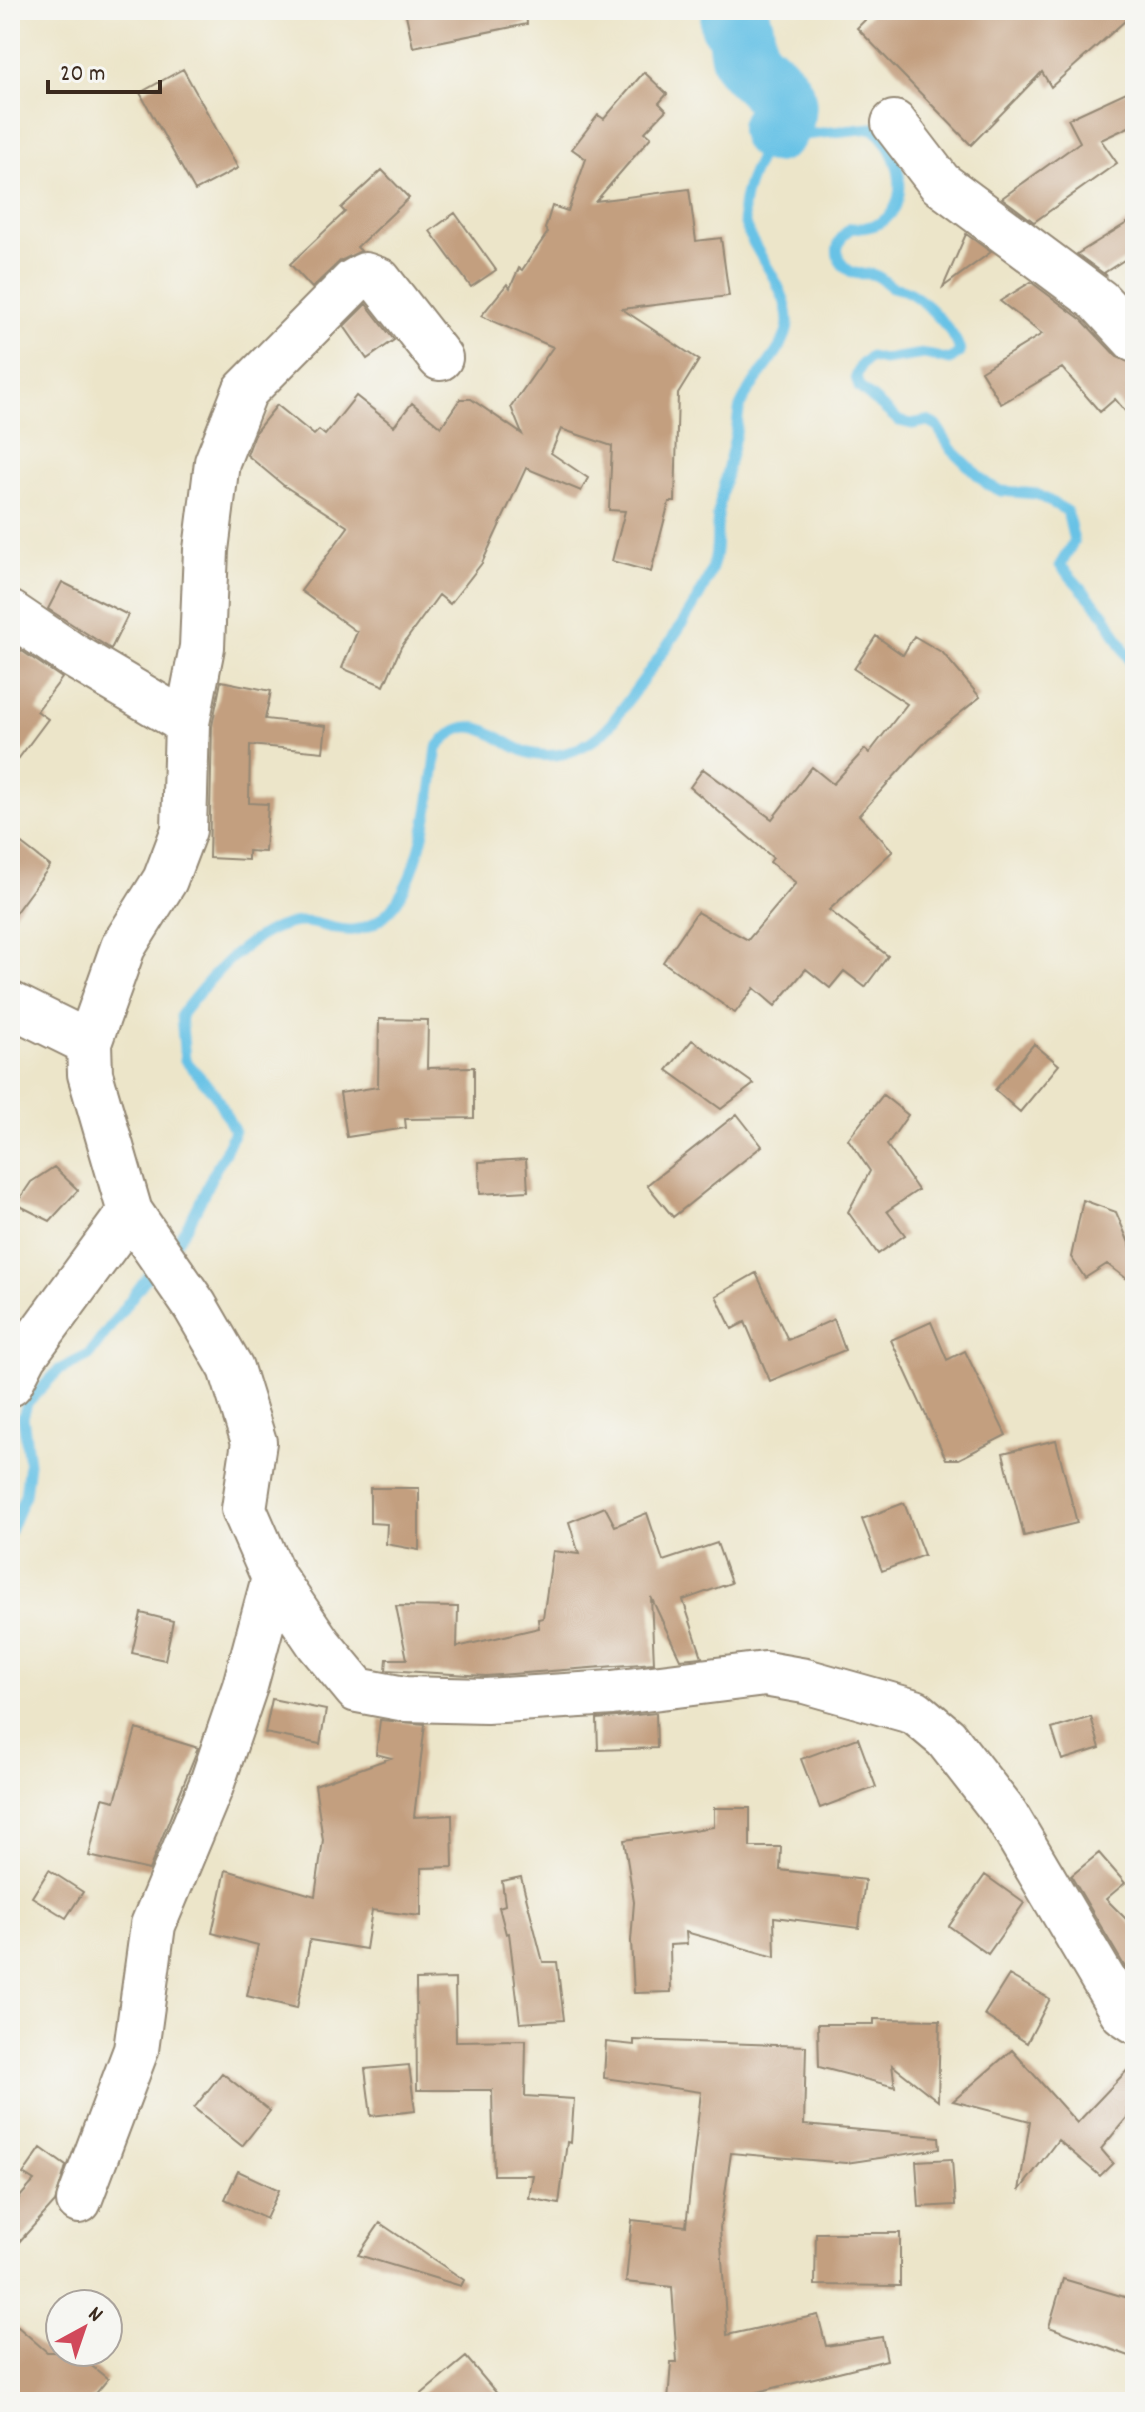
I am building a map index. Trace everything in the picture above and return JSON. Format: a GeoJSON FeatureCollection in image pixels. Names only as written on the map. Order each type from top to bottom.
{"type":"FeatureCollection","features":[{"type":"Feature","properties":{"kind":"street"},"geometry":{"type":"LineString","coordinates":[[894,123],[940,183],[1099,301],[1135,340]]}},
{"type":"Feature","properties":{"kind":"street"},"geometry":{"type":"LineString","coordinates":[[440,358],[379,280],[365,275],[353,282],[245,391],[217,462],[206,550],[202,647],[187,723],[184,830],[165,880],[123,947],[89,1043],[90,1074],[136,1221],[195,1306],[231,1368],[254,1442],[244,1509],[274,1578],[319,1644],[357,1690],[405,1699],[486,1701],[612,1693],[765,1674],[805,1681],[915,1712],[946,1738],[1006,1815],[1123,2013],[1135,2021]]}},
{"type":"Feature","properties":{"kind":"street"},"geometry":{"type":"LineString","coordinates":[[10,613],[72,655],[187,723]]}},
{"type":"Feature","properties":{"kind":"street"},"geometry":{"type":"LineString","coordinates":[[10,1004],[89,1043]]}},
{"type":"Feature","properties":{"kind":"street"},"geometry":{"type":"LineString","coordinates":[[10,1384],[25,1355],[136,1221]]}},
{"type":"Feature","properties":{"kind":"street"},"geometry":{"type":"LineString","coordinates":[[79,2201],[136,2050],[153,1925],[211,1786],[245,1686],[274,1578]]}},
{"type":"Feature","properties":{"kind":"building"},"geometry":{"type":"Polygon","coordinates":[[[405,10],[526,10],[527,24],[413,47],[405,10]]]}},
{"type":"Feature","properties":{"kind":"building"},"geometry":{"type":"Polygon","coordinates":[[[875,10],[1135,12],[1051,87],[1042,72],[971,145],[857,28],[875,10]]]}},
{"type":"Feature","properties":{"kind":"building"},"geometry":{"type":"Polygon","coordinates":[[[183,69],[238,168],[195,191],[140,93],[183,69]]]}},
{"type":"Feature","properties":{"kind":"building"},"geometry":{"type":"Polygon","coordinates":[[[644,72],[667,94],[659,103],[666,110],[645,132],[651,137],[596,201],[689,189],[696,241],[721,238],[729,296],[622,309],[699,360],[678,394],[675,502],[669,502],[651,572],[612,561],[625,511],[609,510],[612,446],[561,429],[551,453],[588,478],[581,491],[526,468],[482,563],[450,604],[439,595],[401,647],[384,686],[342,668],[357,632],[301,591],[348,527],[283,485],[247,455],[256,431],[277,405],[314,435],[319,430],[325,435],[356,396],[394,426],[412,403],[441,427],[460,399],[471,399],[522,434],[511,407],[553,347],[481,316],[507,284],[510,288],[519,268],[522,270],[548,232],[545,229],[552,206],[568,211],[586,159],[572,149],[598,115],[604,119],[644,72]]]}},
{"type":"Feature","properties":{"kind":"building"},"geometry":{"type":"Polygon","coordinates":[[[1135,88],[1135,124],[1101,140],[1117,163],[1034,222],[1002,198],[1080,142],[1068,119],[1135,88]]]}},
{"type":"Feature","properties":{"kind":"building"},"geometry":{"type":"Polygon","coordinates":[[[382,170],[409,198],[357,247],[361,251],[340,261],[312,288],[290,264],[345,212],[341,208],[382,170]]]}},
{"type":"Feature","properties":{"kind":"building"},"geometry":{"type":"Polygon","coordinates":[[[455,213],[496,270],[471,287],[430,231],[455,213]]]}},
{"type":"Feature","properties":{"kind":"building"},"geometry":{"type":"Polygon","coordinates":[[[1135,218],[1135,253],[1104,273],[1107,276],[1077,254],[1135,218]]]}},
{"type":"Feature","properties":{"kind":"building"},"geometry":{"type":"Polygon","coordinates":[[[966,234],[991,252],[943,287],[966,234]]]}},
{"type":"Feature","properties":{"kind":"building"},"geometry":{"type":"Polygon","coordinates":[[[1031,282],[1082,320],[1117,357],[1135,364],[1135,423],[1115,399],[1100,412],[1062,368],[1001,404],[981,371],[1042,334],[1000,301],[1031,282]]]}},
{"type":"Feature","properties":{"kind":"building"},"geometry":{"type":"Polygon","coordinates":[[[366,304],[394,340],[367,359],[344,326],[366,304]]]}},
{"type":"Feature","properties":{"kind":"building"},"geometry":{"type":"Polygon","coordinates":[[[62,582],[128,615],[111,649],[48,609],[62,582]]]}},
{"type":"Feature","properties":{"kind":"building"},"geometry":{"type":"Polygon","coordinates":[[[876,636],[903,655],[914,636],[943,653],[980,697],[928,739],[859,815],[893,851],[829,910],[888,956],[865,987],[844,971],[830,988],[806,969],[775,1006],[754,988],[735,1013],[663,962],[697,912],[748,940],[796,883],[770,862],[773,858],[690,787],[703,769],[772,819],[812,767],[833,784],[865,749],[869,753],[907,704],[854,669],[876,636]]]}},
{"type":"Feature","properties":{"kind":"building"},"geometry":{"type":"Polygon","coordinates":[[[10,643],[62,678],[37,711],[48,719],[10,770],[10,643]]]}},
{"type":"Feature","properties":{"kind":"building"},"geometry":{"type":"Polygon","coordinates":[[[221,681],[271,691],[265,719],[326,726],[323,752],[250,745],[249,803],[268,804],[265,852],[248,851],[248,860],[209,858],[212,726],[221,681]]]}},
{"type":"Feature","properties":{"kind":"building"},"geometry":{"type":"Polygon","coordinates":[[[10,835],[50,866],[10,920],[10,835]]]}},
{"type":"Feature","properties":{"kind":"building"},"geometry":{"type":"Polygon","coordinates":[[[379,1019],[428,1020],[427,1068],[474,1067],[474,1118],[405,1119],[406,1128],[347,1137],[340,1093],[378,1087],[379,1019]]]}},
{"type":"Feature","properties":{"kind":"building"},"geometry":{"type":"Polygon","coordinates":[[[692,1040],[754,1084],[721,1109],[667,1070],[692,1040]]]}},
{"type":"Feature","properties":{"kind":"building"},"geometry":{"type":"Polygon","coordinates":[[[1034,1044],[1059,1065],[1020,1112],[995,1090],[1034,1044]]]}},
{"type":"Feature","properties":{"kind":"building"},"geometry":{"type":"Polygon","coordinates":[[[883,1095],[908,1115],[887,1145],[918,1190],[887,1211],[905,1235],[878,1254],[848,1212],[870,1171],[848,1139],[883,1095]]]}},
{"type":"Feature","properties":{"kind":"building"},"geometry":{"type":"Polygon","coordinates":[[[737,1114],[762,1146],[673,1217],[647,1185],[737,1114]]]}},
{"type":"Feature","properties":{"kind":"building"},"geometry":{"type":"Polygon","coordinates":[[[526,1159],[528,1191],[480,1194],[479,1162],[526,1159]]]}},
{"type":"Feature","properties":{"kind":"building"},"geometry":{"type":"Polygon","coordinates":[[[54,1167],[78,1190],[50,1221],[16,1204],[31,1182],[54,1167]]]}},
{"type":"Feature","properties":{"kind":"building"},"geometry":{"type":"Polygon","coordinates":[[[1083,1200],[1116,1212],[1135,1257],[1135,1285],[1107,1264],[1085,1278],[1071,1257],[1083,1200]]]}},
{"type":"Feature","properties":{"kind":"building"},"geometry":{"type":"Polygon","coordinates":[[[756,1273],[788,1340],[834,1319],[845,1350],[770,1381],[745,1322],[732,1329],[716,1296],[756,1273]]]}},
{"type":"Feature","properties":{"kind":"building"},"geometry":{"type":"Polygon","coordinates":[[[931,1322],[947,1360],[965,1351],[1006,1435],[959,1459],[946,1459],[891,1340],[931,1322]]]}},
{"type":"Feature","properties":{"kind":"building"},"geometry":{"type":"Polygon","coordinates":[[[1056,1440],[1077,1523],[1024,1536],[1003,1453],[1056,1440]]]}},
{"type":"Feature","properties":{"kind":"building"},"geometry":{"type":"Polygon","coordinates":[[[370,1488],[419,1488],[419,1550],[386,1544],[387,1524],[370,1523],[370,1488]]]}},
{"type":"Feature","properties":{"kind":"building"},"geometry":{"type":"Polygon","coordinates":[[[904,1503],[924,1555],[882,1571],[862,1519],[904,1503]]]}},
{"type":"Feature","properties":{"kind":"building"},"geometry":{"type":"Polygon","coordinates":[[[605,1507],[615,1526],[647,1513],[663,1561],[717,1543],[731,1583],[683,1600],[702,1657],[680,1659],[651,1597],[654,1663],[486,1676],[386,1670],[387,1659],[407,1659],[396,1606],[458,1607],[457,1647],[539,1628],[538,1619],[543,1618],[553,1551],[579,1554],[569,1522],[605,1507]]]}},
{"type":"Feature","properties":{"kind":"building"},"geometry":{"type":"Polygon","coordinates":[[[141,1613],[173,1621],[165,1660],[132,1653],[141,1613]]]}},
{"type":"Feature","properties":{"kind":"building"},"geometry":{"type":"Polygon","coordinates":[[[272,1699],[326,1710],[320,1744],[265,1733],[272,1699]]]}},
{"type":"Feature","properties":{"kind":"building"},"geometry":{"type":"Polygon","coordinates":[[[656,1713],[657,1748],[598,1750],[597,1719],[656,1713]]]}},
{"type":"Feature","properties":{"kind":"building"},"geometry":{"type":"Polygon","coordinates":[[[1091,1717],[1100,1748],[1062,1760],[1052,1729],[1091,1717]]]}},
{"type":"Feature","properties":{"kind":"building"},"geometry":{"type":"Polygon","coordinates":[[[380,1720],[425,1724],[414,1817],[452,1815],[453,1867],[421,1868],[421,1916],[372,1910],[366,1949],[310,1940],[297,2008],[247,1996],[258,1945],[212,1933],[226,1870],[315,1896],[323,1840],[315,1785],[391,1758],[376,1754],[380,1720]]]}},
{"type":"Feature","properties":{"kind":"building"},"geometry":{"type":"Polygon","coordinates":[[[136,1729],[198,1748],[149,1870],[89,1856],[103,1798],[115,1801],[136,1729]]]}},
{"type":"Feature","properties":{"kind":"building"},"geometry":{"type":"Polygon","coordinates":[[[858,1738],[876,1787],[820,1808],[801,1759],[858,1738]]]}},
{"type":"Feature","properties":{"kind":"building"},"geometry":{"type":"Polygon","coordinates":[[[714,1808],[750,1808],[750,1847],[781,1847],[780,1870],[865,1880],[859,1928],[774,1917],[775,1957],[686,1932],[687,1944],[670,1945],[671,1992],[634,1993],[631,1941],[634,1902],[624,1840],[714,1827],[714,1808]]]}},
{"type":"Feature","properties":{"kind":"building"},"geometry":{"type":"Polygon","coordinates":[[[1099,1853],[1125,1883],[1106,1899],[1135,1928],[1135,1984],[1071,1876],[1099,1853]]]}},
{"type":"Feature","properties":{"kind":"building"},"geometry":{"type":"Polygon","coordinates":[[[49,1870],[83,1892],[66,1918],[32,1897],[49,1870]]]}},
{"type":"Feature","properties":{"kind":"building"},"geometry":{"type":"Polygon","coordinates":[[[985,1875],[1024,1903],[988,1954],[949,1926],[985,1875]]]}},
{"type":"Feature","properties":{"kind":"building"},"geometry":{"type":"Polygon","coordinates":[[[521,1877],[543,1962],[557,1962],[564,2020],[520,2023],[509,1933],[506,1934],[499,1907],[505,1905],[502,1881],[521,1877]]]}},
{"type":"Feature","properties":{"kind":"building"},"geometry":{"type":"Polygon","coordinates":[[[1009,1975],[1050,1999],[1027,2043],[984,2015],[1009,1975]]]}},
{"type":"Feature","properties":{"kind":"building"},"geometry":{"type":"Polygon","coordinates":[[[455,1979],[456,2041],[526,2040],[525,2096],[574,2099],[571,2143],[567,2142],[559,2204],[529,2198],[533,2175],[494,2175],[492,2090],[417,2090],[416,1980],[455,1979]]]}},
{"type":"Feature","properties":{"kind":"building"},"geometry":{"type":"Polygon","coordinates":[[[874,2019],[940,2020],[938,2101],[892,2065],[895,2087],[819,2067],[818,2024],[874,2024],[874,2019]]]}},
{"type":"Feature","properties":{"kind":"building"},"geometry":{"type":"Polygon","coordinates":[[[634,2040],[806,2046],[804,2125],[939,2137],[940,2149],[846,2163],[731,2153],[720,2228],[727,2335],[818,2315],[826,2346],[882,2337],[887,2360],[717,2402],[668,2402],[671,2362],[677,2362],[672,2287],[626,2282],[632,2220],[686,2226],[701,2092],[604,2078],[606,2042],[634,2045],[634,2040]]]}},
{"type":"Feature","properties":{"kind":"building"},"geometry":{"type":"Polygon","coordinates":[[[1012,2050],[1077,2123],[1135,2062],[1135,2108],[1101,2149],[1113,2163],[1100,2176],[1058,2140],[1019,2191],[1030,2121],[953,2101],[1012,2050]]]}},
{"type":"Feature","properties":{"kind":"building"},"geometry":{"type":"Polygon","coordinates":[[[409,2065],[415,2111],[371,2116],[365,2069],[409,2065]]]}},
{"type":"Feature","properties":{"kind":"building"},"geometry":{"type":"Polygon","coordinates":[[[222,2073],[270,2111],[242,2146],[194,2108],[222,2073]]]}},
{"type":"Feature","properties":{"kind":"building"},"geometry":{"type":"Polygon","coordinates":[[[41,2148],[66,2166],[55,2202],[10,2252],[10,2208],[34,2181],[23,2174],[41,2148]]]}},
{"type":"Feature","properties":{"kind":"building"},"geometry":{"type":"Polygon","coordinates":[[[952,2159],[955,2205],[919,2207],[916,2161],[952,2159]]]}},
{"type":"Feature","properties":{"kind":"building"},"geometry":{"type":"Polygon","coordinates":[[[238,2171],[279,2190],[266,2219],[225,2199],[238,2171]]]}},
{"type":"Feature","properties":{"kind":"building"},"geometry":{"type":"Polygon","coordinates":[[[380,2223],[464,2280],[461,2286],[358,2255],[380,2223]]]}},
{"type":"Feature","properties":{"kind":"building"},"geometry":{"type":"Polygon","coordinates":[[[816,2233],[900,2233],[900,2286],[815,2285],[816,2233]]]}},
{"type":"Feature","properties":{"kind":"building"},"geometry":{"type":"Polygon","coordinates":[[[1063,2279],[1135,2300],[1135,2358],[1049,2327],[1063,2279]]]}},
{"type":"Feature","properties":{"kind":"building"},"geometry":{"type":"Polygon","coordinates":[[[10,2320],[44,2349],[44,2368],[94,2368],[108,2379],[89,2402],[22,2402],[10,2392],[10,2320]]]}},
{"type":"Feature","properties":{"kind":"building"},"geometry":{"type":"Polygon","coordinates":[[[466,2357],[504,2402],[412,2402],[466,2357]]]}},
{"type":"Feature","properties":{"kind":"waterway"},"geometry":{"type":"LineString","coordinates":[[736,10],[734,23],[740,29],[746,60],[775,89],[783,106],[774,129]]}},
{"type":"Feature","properties":{"kind":"waterway"},"geometry":{"type":"LineString","coordinates":[[167,1253],[193,1216],[234,1130],[215,1094],[185,1060],[181,1015],[192,1001],[229,960],[275,928],[300,922],[353,930],[376,922],[393,906],[418,856],[437,748],[450,734],[474,727],[533,754],[558,755],[581,747],[610,725],[673,638],[700,594],[715,557],[718,514],[740,407],[781,344],[788,324],[781,293],[749,234],[743,208],[751,177],[774,129],[803,135],[873,128],[885,142],[899,175],[900,192],[895,207],[886,219],[846,232],[839,242],[839,259],[850,271],[880,277],[892,287],[920,300],[953,335],[960,352],[950,360],[924,354],[883,360],[870,357],[861,365],[856,377],[859,387],[899,421],[912,424],[927,421],[937,426],[951,449],[987,484],[1001,491],[1037,494],[1067,511],[1074,541],[1060,565],[1105,615],[1135,670]]}},
{"type":"Feature","properties":{"kind":"waterway"},"geometry":{"type":"LineString","coordinates":[[10,1531],[25,1495],[29,1463],[23,1417],[27,1403],[59,1370],[89,1355],[156,1265]]}}]}
